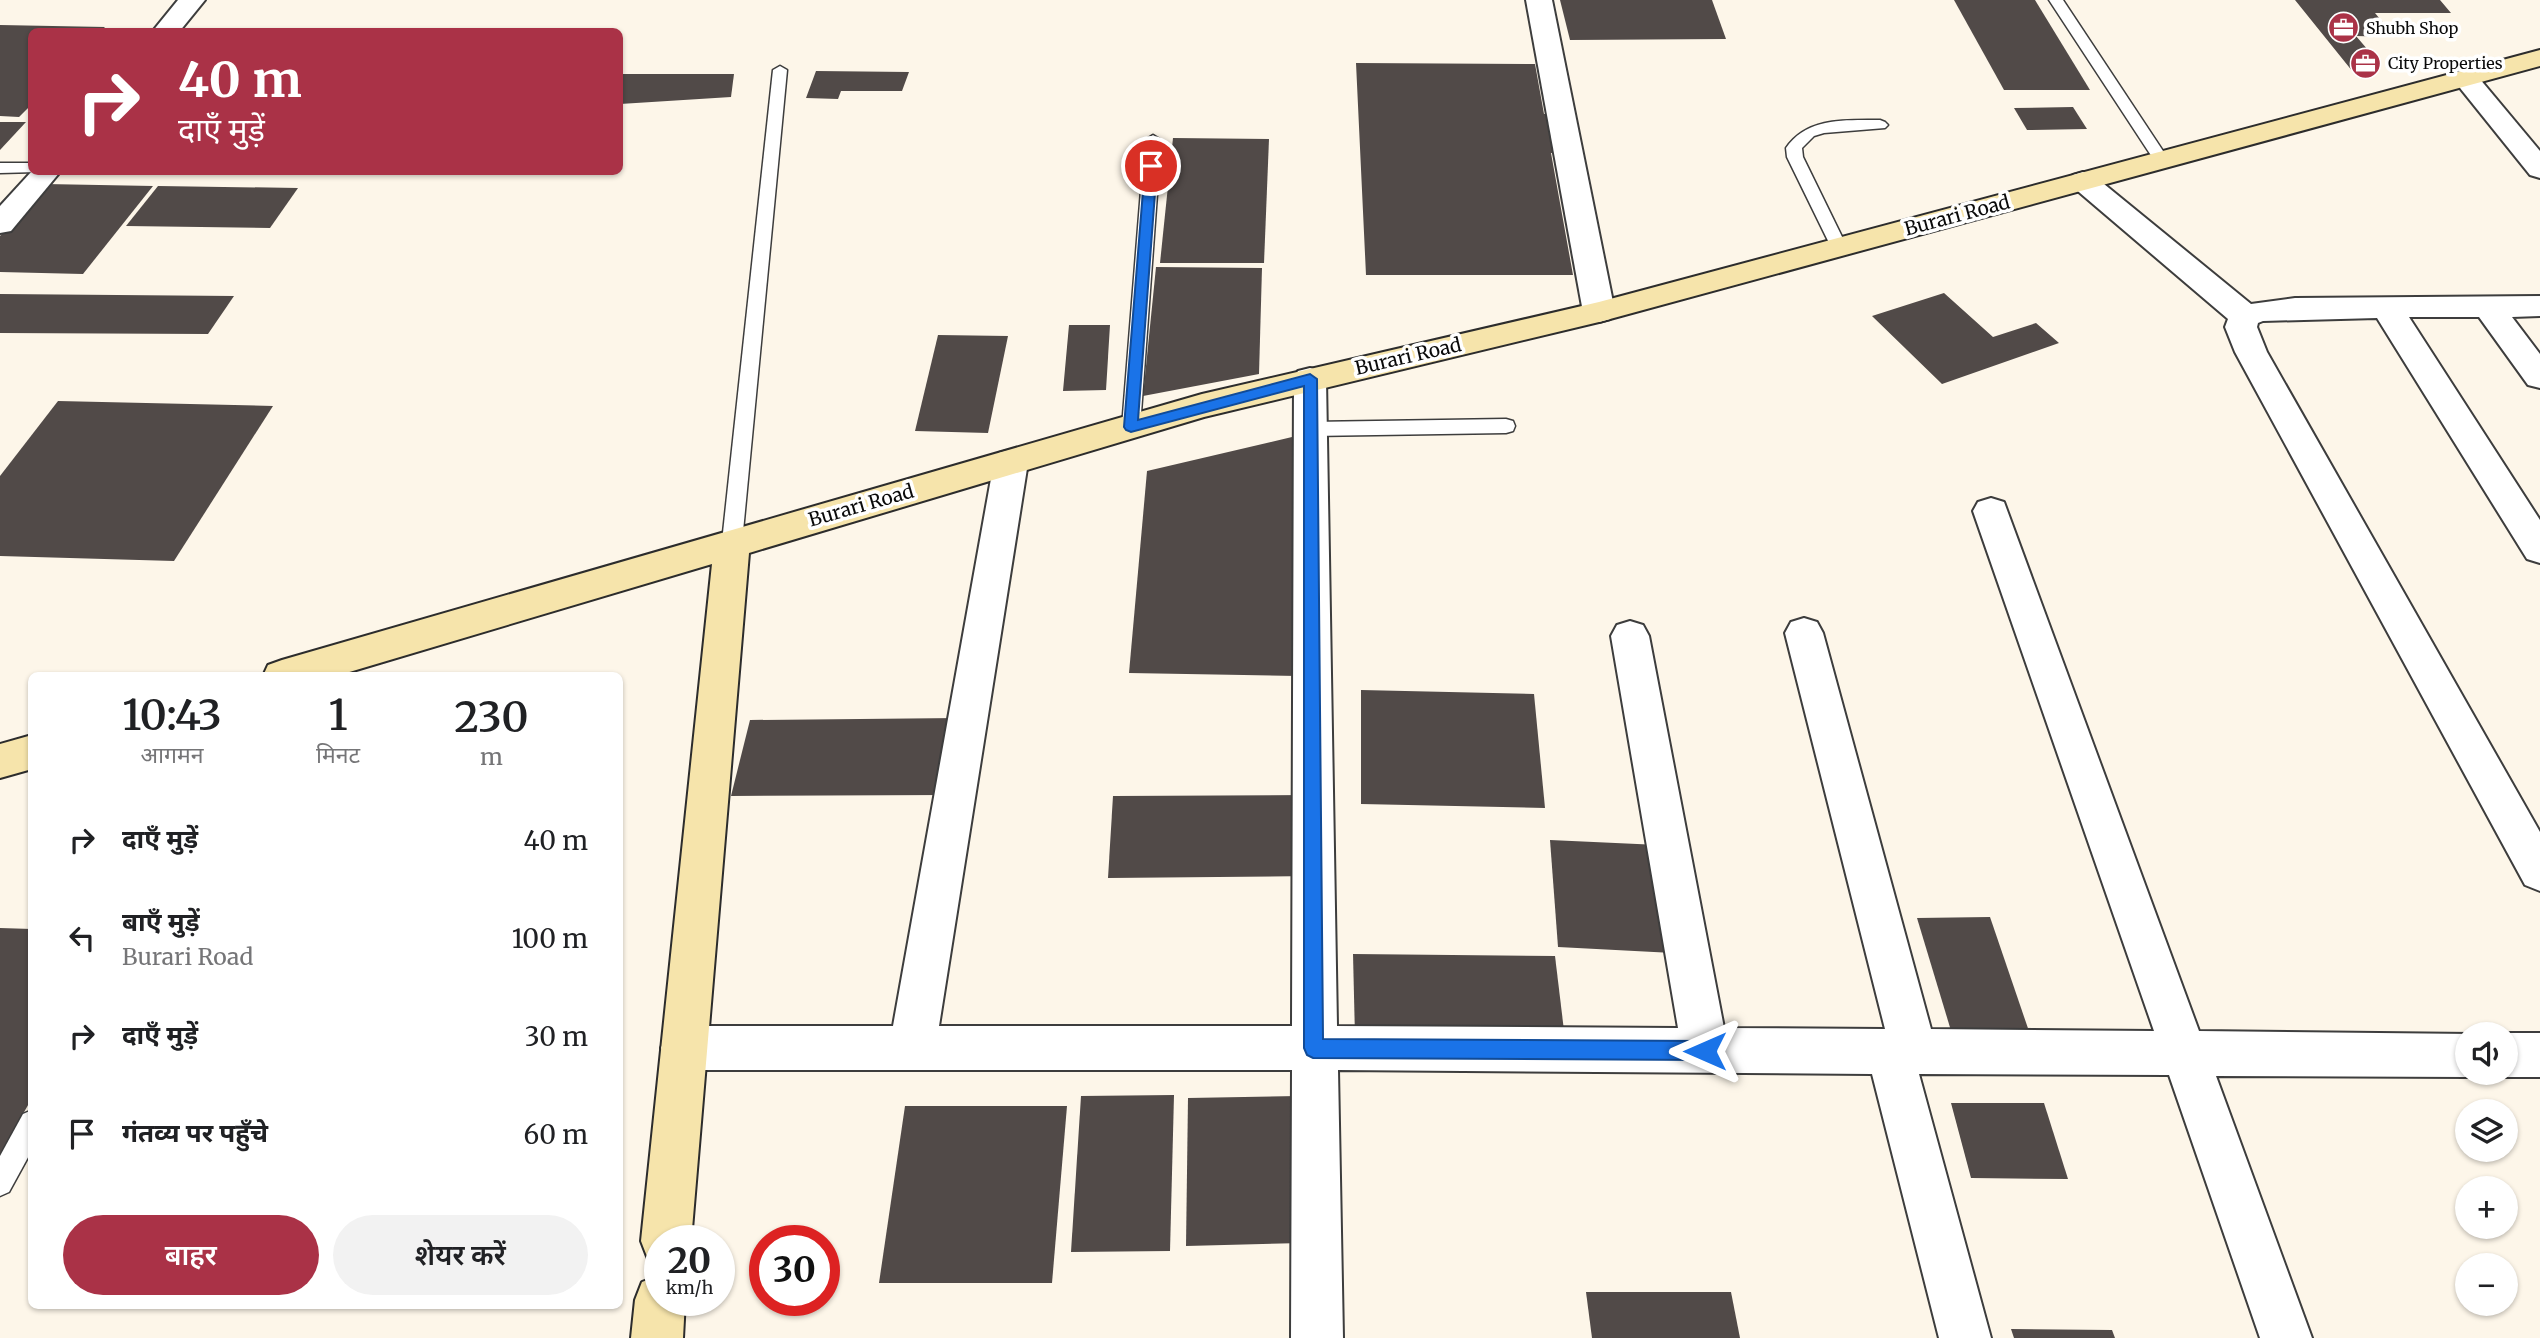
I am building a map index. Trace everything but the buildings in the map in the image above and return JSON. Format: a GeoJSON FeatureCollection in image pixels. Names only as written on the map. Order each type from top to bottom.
{"type":"FeatureCollection","features":[{"type":"Feature","properties":{"kind":"main road","name":"Burari Road"},"geometry":{"type":"LineString","coordinates":[[295,672],[1131,427],[1310,379],[1599,312],[2540,58]]}},
{"type":"Feature","properties":{"kind":"main road"},"geometry":{"type":"LineString","coordinates":[[667,1225],[732,542]]}},
{"type":"Feature","properties":{"kind":"main road"},"geometry":{"type":"LineString","coordinates":[[0,761],[28,752]]}},
{"type":"Feature","properties":{"kind":"main road"},"geometry":{"type":"LineString","coordinates":[[657,1338],[659,1316]]}},
{"type":"Feature","properties":{"kind":"street"},"geometry":{"type":"LineString","coordinates":[[169,28],[192,0]]}},
{"type":"Feature","properties":{"kind":"street"},"geometry":{"type":"LineString","coordinates":[[1539,0],[1599,312]]}},
{"type":"Feature","properties":{"kind":"street"},"geometry":{"type":"LineString","coordinates":[[2465,78],[2540,169]]}},
{"type":"Feature","properties":{"kind":"street"},"geometry":{"type":"LineString","coordinates":[[0,224],[43,175]]}},
{"type":"Feature","properties":{"kind":"street"},"geometry":{"type":"LineString","coordinates":[[2082,181],[2245,317]]}},
{"type":"Feature","properties":{"kind":"street"},"geometry":{"type":"LineString","coordinates":[[2487,306],[2540,377]]}},
{"type":"Feature","properties":{"kind":"street"},"geometry":{"type":"LineString","coordinates":[[2540,306],[2295,308],[2263,311],[2245,317],[2241,327],[2251,352],[2540,872]]}},
{"type":"Feature","properties":{"kind":"street"},"geometry":{"type":"LineString","coordinates":[[2386,307],[2540,549]]}},
{"type":"Feature","properties":{"kind":"street"},"geometry":{"type":"LineString","coordinates":[[1310,379],[1317,1338]]}},
{"type":"Feature","properties":{"kind":"street"},"geometry":{"type":"LineString","coordinates":[[912,1048],[1012,462]]}},
{"type":"Feature","properties":{"kind":"street"},"geometry":{"type":"LineString","coordinates":[[1991,511],[2286,1338]]}},
{"type":"Feature","properties":{"kind":"street"},"geometry":{"type":"LineString","coordinates":[[1804,632],[1902,1052],[1965,1338]]}},
{"type":"Feature","properties":{"kind":"street"},"geometry":{"type":"LineString","coordinates":[[1630,636],[1705,1051]]}},
{"type":"Feature","properties":{"kind":"street"},"geometry":{"type":"LineString","coordinates":[[684,1048],[1313,1048],[2455,1055]]}},
{"type":"Feature","properties":{"kind":"street"},"geometry":{"type":"LineString","coordinates":[[2518,1055],[2540,1055]]}},
{"type":"Feature","properties":{"kind":"lane"},"geometry":{"type":"LineString","coordinates":[[2056,0],[2161,160]]}},
{"type":"Feature","properties":{"kind":"lane"},"geometry":{"type":"LineString","coordinates":[[732,542],[780,70]]}},
{"type":"Feature","properties":{"kind":"lane"},"geometry":{"type":"LineString","coordinates":[[1839,247],[1795,157],[1794,148],[1805,134],[1825,128],[1880,125]]}},
{"type":"Feature","properties":{"kind":"lane"},"geometry":{"type":"LineString","coordinates":[[1131,427],[1153,140]]}},
{"type":"Feature","properties":{"kind":"lane"},"geometry":{"type":"LineString","coordinates":[[0,168],[28,168]]}},
{"type":"Feature","properties":{"kind":"lane"},"geometry":{"type":"LineString","coordinates":[[1311,429],[1506,426]]}},
{"type":"Feature","properties":{"kind":"lane"},"geometry":{"type":"LineString","coordinates":[[0,1183],[28,1130]]}},
{"type":"Feature","properties":{"kind":"place","name":"Shubh Shop"},"geometry":{"type":"Point","coordinates":[2343,28]}},
{"type":"Feature","properties":{"kind":"place","name":"City Properties"},"geometry":{"type":"Point","coordinates":[2365,63]}},
{"type":"Feature","properties":{"kind":"route"},"geometry":{"type":"LineString","coordinates":[[1151,166],[1131,427],[1310,379],[1313,1048],[1705,1051]]}}]}
